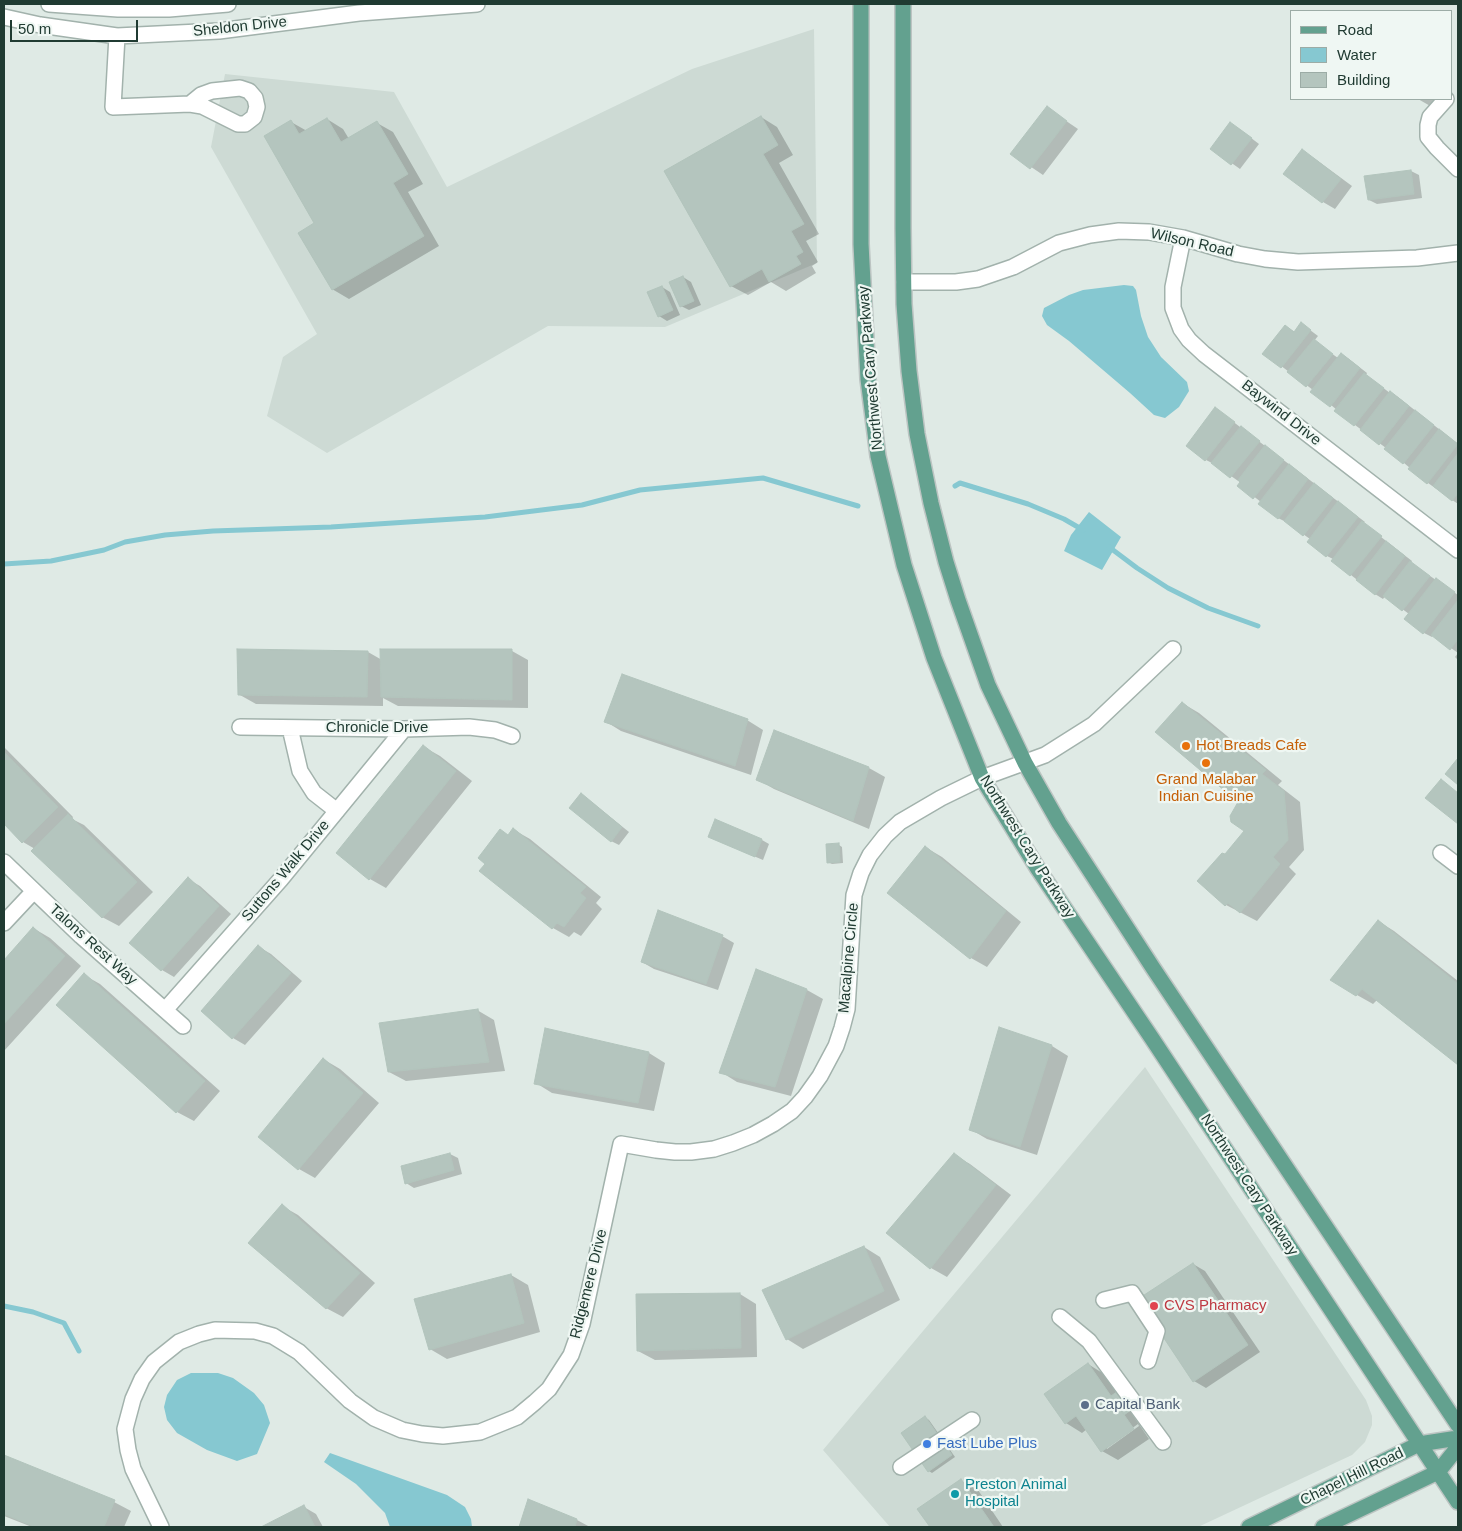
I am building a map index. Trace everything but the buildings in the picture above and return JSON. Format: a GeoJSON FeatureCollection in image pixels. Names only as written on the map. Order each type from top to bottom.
{"type":"FeatureCollection","features":[{"type":"Feature","properties":{"kind":"main road","name":"Northwest Cary Parkway"},"geometry":{"type":"LineString","coordinates":[[861,4],[861,244],[868,379],[878,456],[904,565],[934,658],[982,778],[1038,869],[1458,1502]]}},
{"type":"Feature","properties":{"kind":"main road"},"geometry":{"type":"LineString","coordinates":[[903,4],[904,282],[909,372],[931,503],[946,562],[988,685],[1025,763],[1059,823],[1153,968],[1458,1425]]}},
{"type":"Feature","properties":{"kind":"main road","name":"Chapel Hill Road"},"geometry":{"type":"LineString","coordinates":[[1248,1527],[1419,1444],[1458,1438]]}},
{"type":"Feature","properties":{"kind":"main road"},"geometry":{"type":"LineString","coordinates":[[1323,1527],[1438,1472],[1458,1447]]}},
{"type":"Feature","properties":{"kind":"street","name":"Sheldon Drive"},"geometry":{"type":"LineString","coordinates":[[49,4],[118,9],[169,9],[228,4]]}},
{"type":"Feature","properties":{"kind":"street","name":"Sheldon Drive"},"geometry":{"type":"LineString","coordinates":[[4,17],[40,25],[117,36],[219,30],[359,13],[477,4]]}},
{"type":"Feature","properties":{"kind":"street"},"geometry":{"type":"LineString","coordinates":[[117,36],[113,107],[190,104]]}},
{"type":"Feature","properties":{"kind":"street"},"geometry":{"type":"LineString","coordinates":[[1445,100],[1430,117],[1428,137],[1458,170]]}},
{"type":"Feature","properties":{"kind":"street","name":"Wilson Road"},"geometry":{"type":"LineString","coordinates":[[904,282],[956,282],[978,279],[1013,267],[1059,244],[1090,235],[1119,231],[1149,232],[1183,238],[1238,254],[1298,262],[1417,258],[1458,252]]}},
{"type":"Feature","properties":{"kind":"street","name":"Baywind Drive"},"geometry":{"type":"LineString","coordinates":[[1183,238],[1173,287],[1173,308],[1181,329],[1189,340],[1204,354],[1456,544]]}},
{"type":"Feature","properties":{"kind":"street","name":"Macalpine Circle"},"geometry":{"type":"LineString","coordinates":[[621,1144],[675,1152],[714,1149],[734,1144],[753,1135],[792,1111],[820,1076],[836,1046],[847,1009],[850,934],[854,895],[870,855],[885,836],[900,822],[941,798],[982,778],[1045,755],[1094,724],[1173,649]]}},
{"type":"Feature","properties":{"kind":"street","name":"Chronicle Drive"},"geometry":{"type":"LineString","coordinates":[[240,727],[404,730],[470,727],[495,730],[512,736]]}},
{"type":"Feature","properties":{"kind":"street"},"geometry":{"type":"LineString","coordinates":[[290,728],[300,771],[314,793],[337,811]]}},
{"type":"Feature","properties":{"kind":"street","name":"Suttons Walk Drive"},"geometry":{"type":"LineString","coordinates":[[165,1010],[281,879],[404,730]]}},
{"type":"Feature","properties":{"kind":"street"},"geometry":{"type":"LineString","coordinates":[[1442,853],[1458,866]]}},
{"type":"Feature","properties":{"kind":"street","name":"Talons Rest Way"},"geometry":{"type":"LineString","coordinates":[[4,862],[88,942],[183,1026]]}},
{"type":"Feature","properties":{"kind":"street"},"geometry":{"type":"LineString","coordinates":[[4,923],[34,892]]}},
{"type":"Feature","properties":{"kind":"street","name":"Ridgemere Drive"},"geometry":{"type":"LineString","coordinates":[[161,1527],[133,1469],[125,1430],[133,1399],[142,1379],[154,1362],[179,1342],[199,1334],[215,1330],[255,1331],[273,1336],[299,1352],[350,1401],[374,1418],[402,1430],[444,1436],[480,1432],[517,1417],[549,1389],[571,1355],[582,1324],[621,1144]]}},
{"type":"Feature","properties":{"kind":"street"},"geometry":{"type":"LineString","coordinates":[[1104,1300],[1132,1293],[1157,1331],[1148,1360]]}},
{"type":"Feature","properties":{"kind":"street"},"geometry":{"type":"LineString","coordinates":[[1060,1317],[1089,1341],[1163,1442]]}},
{"type":"Feature","properties":{"kind":"street"},"geometry":{"type":"LineString","coordinates":[[901,1467],[972,1420]]}},
{"type":"Feature","properties":{"kind":"shaded area"},"geometry":{"type":"Polygon","coordinates":[[[814,29],[817,263],[665,327],[548,326],[327,453],[267,416],[283,357],[317,334],[211,147],[225,74],[394,92],[447,187],[692,69],[814,29]]]}},
{"type":"Feature","properties":{"kind":"shaded area"},"geometry":{"type":"Polygon","coordinates":[[[1145,1067],[1366,1400],[1372,1416],[1372,1425],[1365,1442],[1352,1455],[1198,1527],[890,1527],[823,1450],[1145,1067]]]}},
{"type":"Feature","properties":{"kind":"water"},"geometry":{"type":"Polygon","coordinates":[[[1124,285],[1133,286],[1136,290],[1141,316],[1148,337],[1161,357],[1187,382],[1189,391],[1179,407],[1165,418],[1154,415],[1069,341],[1047,325],[1042,316],[1044,308],[1069,295],[1083,290],[1124,285]]]}},
{"type":"Feature","properties":{"kind":"water"},"geometry":{"type":"Polygon","coordinates":[[[1089,512],[1121,537],[1102,570],[1064,551],[1071,535],[1089,512]]]}},
{"type":"Feature","properties":{"kind":"water"},"geometry":{"type":"Polygon","coordinates":[[[191,1373],[218,1373],[233,1378],[254,1393],[264,1405],[270,1423],[257,1454],[237,1461],[207,1450],[177,1433],[167,1420],[164,1407],[167,1395],[177,1380],[191,1373]]]}},
{"type":"Feature","properties":{"kind":"water"},"geometry":{"type":"Polygon","coordinates":[[[330,1453],[447,1495],[465,1507],[471,1519],[472,1527],[390,1527],[385,1513],[356,1484],[324,1462],[330,1453]]]}},
{"type":"Feature","properties":{"kind":"waterway"},"geometry":{"type":"LineString","coordinates":[[4,564],[51,561],[104,550],[125,542],[165,535],[485,517],[582,505],[640,490],[763,478],[858,506]]}},
{"type":"Feature","properties":{"kind":"waterway"},"geometry":{"type":"LineString","coordinates":[[955,486],[960,483],[1028,504],[1064,519],[1083,530]]}},
{"type":"Feature","properties":{"kind":"waterway"},"geometry":{"type":"LineString","coordinates":[[1109,547],[1168,588],[1208,608],[1258,626]]}},
{"type":"Feature","properties":{"kind":"waterway"},"geometry":{"type":"LineString","coordinates":[[4,1306],[33,1312],[64,1323],[79,1351]]}},
{"type":"Feature","properties":{"kind":"place","name":"Hot Breads Cafe"},"geometry":{"type":"Point","coordinates":[1186,746]}},
{"type":"Feature","properties":{"kind":"place","name":"Grand Malabar Indian Cuisine"},"geometry":{"type":"Point","coordinates":[1206,763]}},
{"type":"Feature","properties":{"kind":"place","name":"CVS Pharmacy"},"geometry":{"type":"Point","coordinates":[1154,1306]}},
{"type":"Feature","properties":{"kind":"place","name":"Capital Bank"},"geometry":{"type":"Point","coordinates":[1085,1405]}},
{"type":"Feature","properties":{"kind":"place","name":"Fast Lube Plus"},"geometry":{"type":"Point","coordinates":[927,1444]}},
{"type":"Feature","properties":{"kind":"place","name":"Preston Animal Hospital"},"geometry":{"type":"Point","coordinates":[955,1494]}}]}
